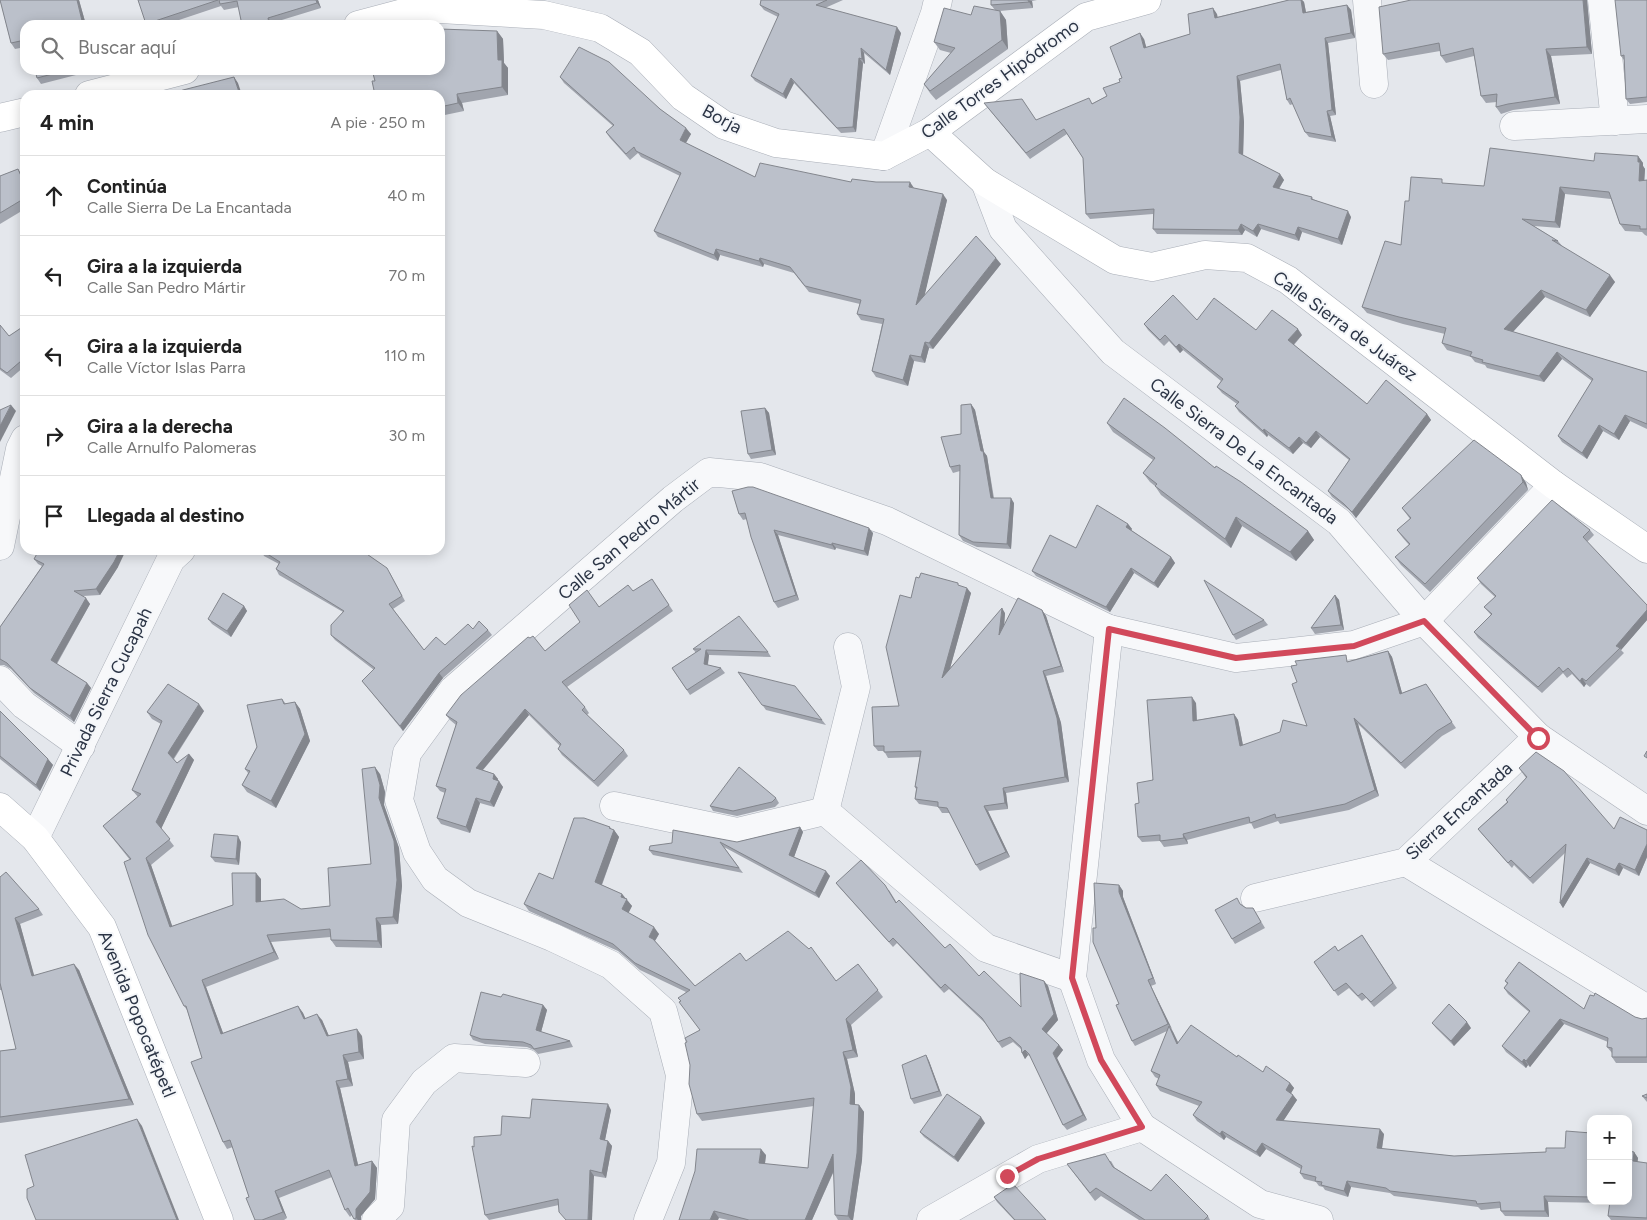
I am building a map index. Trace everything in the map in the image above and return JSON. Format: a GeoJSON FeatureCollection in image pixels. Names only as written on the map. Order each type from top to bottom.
{"type":"FeatureCollection","features":[{"type":"Feature","properties":{"kind":"street"},"geometry":{"type":"LineString","coordinates":[[377,20],[454,0]]}},
{"type":"Feature","properties":{"kind":"street"},"geometry":{"type":"LineString","coordinates":[[884,156],[938,0]]}},
{"type":"Feature","properties":{"kind":"street","name":"Calle Torres Hipódromo"},"geometry":{"type":"LineString","coordinates":[[884,156],[930,132],[1086,17],[1147,0]]}},
{"type":"Feature","properties":{"kind":"street"},"geometry":{"type":"LineString","coordinates":[[1368,0],[1374,84]]}},
{"type":"Feature","properties":{"kind":"street"},"geometry":{"type":"LineString","coordinates":[[1602,0],[1615,121]]}},
{"type":"Feature","properties":{"kind":"street","name":"Borja"},"geometry":{"type":"LineString","coordinates":[[422,8],[544,15],[600,28],[640,52],[683,97],[724,125],[776,143],[884,156]]}},
{"type":"Feature","properties":{"kind":"street"},"geometry":{"type":"LineString","coordinates":[[108,90],[166,75]]}},
{"type":"Feature","properties":{"kind":"street"},"geometry":{"type":"LineString","coordinates":[[0,118],[20,113]]}},
{"type":"Feature","properties":{"kind":"street"},"geometry":{"type":"LineString","coordinates":[[1514,126],[1647,120]]}},
{"type":"Feature","properties":{"kind":"street","name":"Calle Sierra De La Encantada"},"geometry":{"type":"LineString","coordinates":[[930,132],[985,182],[1003,229],[1113,352],[1339,522],[1424,621],[1538,738],[1647,811]]}},
{"type":"Feature","properties":{"kind":"street","name":"Calle Sierra de Juárez"},"geometry":{"type":"LineString","coordinates":[[985,182],[1115,260],[1152,267],[1205,255],[1247,258],[1288,280],[1554,485],[1647,549]]}},
{"type":"Feature","properties":{"kind":"street"},"geometry":{"type":"LineString","coordinates":[[0,546],[20,449]]}},
{"type":"Feature","properties":{"kind":"street","name":"Calle San Pedro Mártir"},"geometry":{"type":"LineString","coordinates":[[648,1220],[671,1163],[680,1075],[663,1011],[610,966],[552,937],[468,903],[435,879],[417,852],[399,800],[407,753],[453,690],[673,499],[709,472],[760,477],[887,521],[1109,629],[1236,658],[1354,646],[1424,621],[1554,485]]}},
{"type":"Feature","properties":{"kind":"street","name":"Privada Sierra Cucapah"},"geometry":{"type":"LineString","coordinates":[[35,838],[171,559],[175,555]]}},
{"type":"Feature","properties":{"kind":"street"},"geometry":{"type":"LineString","coordinates":[[1109,629],[1072,978],[1101,1060],[1142,1127],[1257,1212],[1319,1220]]}},
{"type":"Feature","properties":{"kind":"street"},"geometry":{"type":"LineString","coordinates":[[825,811],[856,687],[848,647]]}},
{"type":"Feature","properties":{"kind":"street"},"geometry":{"type":"LineString","coordinates":[[0,680],[24,705],[81,746]]}},
{"type":"Feature","properties":{"kind":"street","name":"Sierra Encantada"},"geometry":{"type":"LineString","coordinates":[[1255,898],[1406,862],[1538,738]]}},
{"type":"Feature","properties":{"kind":"street"},"geometry":{"type":"LineString","coordinates":[[614,806],[737,832],[825,811]]}},
{"type":"Feature","properties":{"kind":"street","name":"Avenida Popocatépetl"},"geometry":{"type":"LineString","coordinates":[[0,807],[35,838],[102,927],[219,1220]]}},
{"type":"Feature","properties":{"kind":"street"},"geometry":{"type":"LineString","coordinates":[[825,811],[986,948],[1072,978]]}},
{"type":"Feature","properties":{"kind":"street"},"geometry":{"type":"LineString","coordinates":[[1406,862],[1647,1009]]}},
{"type":"Feature","properties":{"kind":"street"},"geometry":{"type":"LineString","coordinates":[[376,1220],[390,1206],[396,1120],[424,1082],[454,1058],[526,1063]]}},
{"type":"Feature","properties":{"kind":"street"},"geometry":{"type":"LineString","coordinates":[[932,1220],[1038,1159],[1142,1127]]}},
{"type":"Feature","properties":{"kind":"building"},"geometry":{"type":"Polygon","coordinates":[[[0,0],[77,0],[82,20],[20,20],[20,41],[11,43],[0,0]]]}},
{"type":"Feature","properties":{"kind":"building"},"geometry":{"type":"Polygon","coordinates":[[[138,0],[218,0],[158,20],[145,20],[138,0]]]}},
{"type":"Feature","properties":{"kind":"building"},"geometry":{"type":"Polygon","coordinates":[[[219,0],[316,0],[317,3],[268,18],[268,20],[241,20],[237,1],[220,4],[219,0]]]}},
{"type":"Feature","properties":{"kind":"building"},"geometry":{"type":"Polygon","coordinates":[[[761,0],[827,0],[816,5],[897,27],[886,70],[861,48],[862,59],[859,58],[853,127],[837,128],[791,78],[783,94],[751,76],[779,14],[760,5],[761,0]]]}},
{"type":"Feature","properties":{"kind":"building"},"geometry":{"type":"Polygon","coordinates":[[[991,0],[1028,0],[1029,2],[991,5],[991,0]]]}},
{"type":"Feature","properties":{"kind":"building"},"geometry":{"type":"Polygon","coordinates":[[[1289,0],[1301,0],[1303,13],[1347,5],[1351,33],[1325,38],[1332,110],[1327,111],[1332,137],[1305,132],[1290,98],[1287,100],[1280,64],[1237,76],[1240,117],[1239,153],[1280,174],[1273,187],[1312,197],[1311,199],[1348,211],[1338,239],[1298,227],[1295,235],[1258,224],[1253,231],[1241,224],[1238,230],[1153,229],[1154,209],[1086,214],[1083,158],[1064,129],[1026,153],[984,103],[1022,99],[1036,120],[1089,98],[1092,104],[1107,96],[1103,88],[1120,82],[1119,79],[1122,78],[1110,47],[1140,33],[1144,48],[1190,34],[1188,14],[1213,8],[1215,18],[1289,0]]]}},
{"type":"Feature","properties":{"kind":"building"},"geometry":{"type":"Polygon","coordinates":[[[1411,0],[1583,0],[1587,47],[1546,49],[1555,97],[1496,107],[1497,94],[1481,96],[1473,48],[1441,56],[1439,43],[1383,54],[1379,7],[1411,0]]]}},
{"type":"Feature","properties":{"kind":"building"},"geometry":{"type":"Polygon","coordinates":[[[1615,0],[1647,0],[1647,97],[1626,99],[1624,55],[1621,56],[1615,0]]]}},
{"type":"Feature","properties":{"kind":"building"},"geometry":{"type":"Polygon","coordinates":[[[974,6],[1000,11],[1002,40],[930,91],[924,84],[955,48],[934,42],[944,8],[971,15],[974,6]]]}},
{"type":"Feature","properties":{"kind":"building"},"geometry":{"type":"Polygon","coordinates":[[[445,29],[497,31],[498,60],[502,60],[502,87],[457,94],[458,103],[445,106],[445,90],[374,90],[372,81],[375,81],[373,75],[445,75],[445,29]]]}},
{"type":"Feature","properties":{"kind":"building"},"geometry":{"type":"Polygon","coordinates":[[[579,47],[609,62],[660,109],[686,128],[680,140],[755,177],[760,163],[851,182],[852,179],[876,182],[910,182],[909,187],[943,194],[916,305],[976,236],[996,258],[929,343],[925,342],[921,357],[910,355],[903,380],[872,371],[884,319],[857,314],[861,300],[805,286],[790,267],[760,258],[759,261],[716,249],[714,255],[654,231],[681,173],[636,151],[634,147],[626,154],[606,132],[614,125],[560,77],[579,47]]]}},
{"type":"Feature","properties":{"kind":"building"},"geometry":{"type":"Polygon","coordinates":[[[36,75],[49,75],[37,78],[36,75]]]}},
{"type":"Feature","properties":{"kind":"building"},"geometry":{"type":"Polygon","coordinates":[[[234,77],[238,90],[183,90],[234,77]]]}},
{"type":"Feature","properties":{"kind":"building"},"geometry":{"type":"Polygon","coordinates":[[[1490,148],[1594,161],[1595,153],[1638,156],[1638,162],[1640,162],[1639,181],[1647,180],[1647,229],[1640,229],[1640,226],[1620,224],[1609,192],[1560,187],[1555,222],[1522,219],[1558,241],[1552,240],[1610,275],[1586,310],[1541,290],[1504,329],[1647,372],[1647,424],[1625,415],[1614,434],[1599,425],[1582,453],[1558,436],[1593,379],[1557,352],[1539,376],[1482,362],[1483,360],[1470,356],[1472,352],[1442,343],[1446,328],[1362,307],[1385,241],[1401,245],[1405,201],[1409,201],[1411,177],[1442,179],[1442,183],[1484,186],[1490,148]]]}},
{"type":"Feature","properties":{"kind":"building"},"geometry":{"type":"Polygon","coordinates":[[[18,169],[20,174],[20,201],[0,213],[0,176],[18,169]]]}},
{"type":"Feature","properties":{"kind":"building"},"geometry":{"type":"Polygon","coordinates":[[[1173,295],[1197,320],[1214,298],[1256,330],[1272,310],[1298,329],[1288,340],[1367,404],[1386,380],[1427,414],[1352,512],[1328,491],[1350,459],[1316,431],[1306,443],[1299,437],[1289,448],[1264,429],[1263,431],[1235,406],[1239,402],[1217,387],[1223,379],[1179,344],[1176,347],[1165,335],[1160,340],[1144,324],[1173,295]]]}},
{"type":"Feature","properties":{"kind":"building"},"geometry":{"type":"Polygon","coordinates":[[[0,325],[9,336],[20,329],[20,362],[7,373],[0,368],[0,325]]]}},
{"type":"Feature","properties":{"kind":"building"},"geometry":{"type":"Polygon","coordinates":[[[1124,398],[1215,468],[1216,466],[1241,482],[1308,531],[1290,552],[1236,517],[1225,539],[1155,486],[1157,484],[1143,473],[1155,458],[1107,423],[1124,398]]]}},
{"type":"Feature","properties":{"kind":"building"},"geometry":{"type":"Polygon","coordinates":[[[971,404],[981,451],[983,451],[991,498],[1011,498],[1007,544],[973,542],[959,535],[960,465],[950,467],[941,437],[961,434],[961,405],[971,404]]]}},
{"type":"Feature","properties":{"kind":"building"},"geometry":{"type":"Polygon","coordinates":[[[11,405],[0,426],[0,410],[11,405]]]}},
{"type":"Feature","properties":{"kind":"building"},"geometry":{"type":"Polygon","coordinates":[[[765,408],[772,450],[748,454],[741,411],[765,408]]]}},
{"type":"Feature","properties":{"kind":"building"},"geometry":{"type":"Polygon","coordinates":[[[1474,440],[1521,475],[1523,482],[1425,584],[1395,557],[1410,544],[1397,530],[1411,518],[1402,508],[1474,440]]]}},
{"type":"Feature","properties":{"kind":"building"},"geometry":{"type":"Polygon","coordinates":[[[753,487],[869,528],[864,551],[774,530],[796,595],[774,602],[751,537],[745,513],[739,514],[732,491],[753,487]]]}},
{"type":"Feature","properties":{"kind":"building"},"geometry":{"type":"Polygon","coordinates":[[[1552,500],[1590,530],[1583,537],[1647,605],[1647,610],[1616,646],[1620,648],[1586,681],[1582,678],[1580,681],[1568,668],[1563,672],[1559,667],[1538,687],[1474,632],[1492,614],[1484,607],[1496,596],[1477,578],[1552,500]]]}},
{"type":"Feature","properties":{"kind":"building"},"geometry":{"type":"Polygon","coordinates":[[[1097,505],[1128,524],[1126,527],[1171,557],[1154,583],[1131,568],[1106,607],[1032,571],[1050,535],[1076,548],[1097,505]]]}},
{"type":"Feature","properties":{"kind":"building"},"geometry":{"type":"Polygon","coordinates":[[[36,555],[118,555],[96,589],[74,591],[86,598],[51,660],[87,683],[70,716],[30,688],[7,663],[0,659],[0,627],[44,564],[34,559],[36,555]]]}},
{"type":"Feature","properties":{"kind":"building"},"geometry":{"type":"Polygon","coordinates":[[[269,555],[368,555],[387,568],[402,596],[389,604],[424,650],[436,637],[445,645],[468,624],[473,629],[479,621],[488,630],[439,673],[400,726],[362,681],[375,668],[331,635],[331,625],[344,611],[276,569],[280,562],[269,555]]]}},
{"type":"Feature","properties":{"kind":"building"},"geometry":{"type":"Polygon","coordinates":[[[921,573],[958,583],[958,585],[967,588],[942,678],[1002,608],[999,635],[1018,598],[1042,610],[1061,666],[1043,671],[1057,718],[1065,777],[1003,788],[1005,803],[984,806],[1006,852],[976,865],[947,808],[938,807],[938,802],[915,799],[921,751],[884,752],[884,746],[874,746],[872,707],[899,706],[886,647],[900,595],[911,598],[916,577],[919,578],[921,573]]]}},
{"type":"Feature","properties":{"kind":"building"},"geometry":{"type":"Polygon","coordinates":[[[652,579],[669,605],[562,682],[585,707],[582,710],[624,750],[594,781],[558,749],[561,744],[525,709],[476,768],[494,774],[493,779],[499,781],[490,802],[476,798],[466,827],[437,818],[446,789],[436,786],[457,722],[446,715],[461,695],[528,637],[533,636],[545,651],[580,622],[569,605],[587,590],[599,607],[628,585],[633,591],[652,579]]]}},
{"type":"Feature","properties":{"kind":"building"},"geometry":{"type":"Polygon","coordinates":[[[1204,580],[1264,620],[1233,635],[1204,580]]]}},
{"type":"Feature","properties":{"kind":"building"},"geometry":{"type":"Polygon","coordinates":[[[223,593],[244,606],[227,631],[208,619],[223,593]]]}},
{"type":"Feature","properties":{"kind":"building"},"geometry":{"type":"Polygon","coordinates":[[[1335,595],[1341,625],[1311,628],[1335,595]]]}},
{"type":"Feature","properties":{"kind":"building"},"geometry":{"type":"Polygon","coordinates":[[[739,616],[768,652],[706,650],[704,664],[721,668],[687,690],[672,668],[701,649],[693,649],[739,616]]]}},
{"type":"Feature","properties":{"kind":"building"},"geometry":{"type":"Polygon","coordinates":[[[1388,651],[1400,694],[1426,684],[1452,722],[1437,731],[1401,763],[1354,718],[1375,790],[1345,804],[1276,818],[1275,814],[1250,823],[1249,817],[1183,834],[1184,838],[1160,841],[1160,835],[1138,837],[1135,804],[1139,803],[1137,783],[1153,780],[1147,700],[1192,697],[1193,721],[1234,714],[1240,746],[1280,732],[1283,720],[1307,726],[1292,684],[1297,682],[1291,666],[1297,665],[1295,661],[1346,655],[1347,662],[1388,651]]]}},
{"type":"Feature","properties":{"kind":"building"},"geometry":{"type":"Polygon","coordinates":[[[738,672],[795,686],[822,720],[762,705],[738,672]]]}},
{"type":"Feature","properties":{"kind":"building"},"geometry":{"type":"Polygon","coordinates":[[[168,684],[199,704],[168,753],[177,763],[189,754],[156,822],[170,839],[146,858],[170,927],[233,905],[232,873],[256,873],[256,902],[284,899],[301,909],[330,906],[328,868],[371,864],[362,769],[375,767],[380,785],[379,798],[394,841],[397,880],[393,917],[376,918],[378,941],[331,940],[330,929],[267,935],[274,952],[202,980],[221,1034],[298,1006],[304,1019],[317,1014],[327,1036],[357,1029],[359,1052],[343,1055],[348,1079],[336,1081],[355,1166],[372,1161],[370,1192],[356,1209],[356,1218],[354,1219],[348,1208],[345,1210],[329,1170],[275,1191],[283,1212],[262,1220],[255,1220],[246,1198],[249,1197],[230,1140],[223,1142],[191,1062],[202,1058],[186,1006],[184,1006],[148,935],[124,862],[131,859],[103,826],[141,794],[132,790],[162,721],[147,712],[168,684]]]}},
{"type":"Feature","properties":{"kind":"building"},"geometry":{"type":"Polygon","coordinates":[[[282,699],[284,704],[295,702],[305,734],[271,801],[242,785],[250,771],[245,769],[257,747],[247,705],[282,699]]]}},
{"type":"Feature","properties":{"kind":"building"},"geometry":{"type":"Polygon","coordinates":[[[0,711],[48,759],[36,785],[0,756],[0,711]]]}},
{"type":"Feature","properties":{"kind":"building"},"geometry":{"type":"Polygon","coordinates":[[[1536,752],[1564,771],[1614,829],[1620,817],[1647,830],[1647,844],[1635,870],[1619,863],[1615,870],[1587,858],[1560,903],[1566,844],[1530,878],[1511,860],[1508,863],[1478,829],[1508,802],[1506,800],[1527,777],[1519,768],[1536,752]]]}},
{"type":"Feature","properties":{"kind":"building"},"geometry":{"type":"Polygon","coordinates":[[[739,767],[776,798],[772,802],[733,811],[710,806],[739,767]]]}},
{"type":"Feature","properties":{"kind":"building"},"geometry":{"type":"Polygon","coordinates":[[[574,818],[584,818],[614,830],[595,882],[622,894],[621,897],[627,899],[622,909],[654,927],[649,937],[653,939],[695,986],[740,953],[746,961],[788,931],[809,949],[811,947],[836,981],[858,964],[878,990],[846,1019],[853,1050],[843,1052],[851,1087],[850,1104],[859,1105],[857,1153],[848,1216],[835,1215],[833,1154],[805,1220],[749,1220],[714,1211],[710,1220],[679,1220],[695,1171],[697,1149],[761,1149],[759,1163],[808,1168],[814,1098],[697,1114],[689,1084],[690,1065],[685,1038],[700,1030],[678,998],[690,990],[635,963],[613,944],[524,904],[539,873],[553,879],[574,818]]]}},
{"type":"Feature","properties":{"kind":"building"},"geometry":{"type":"Polygon","coordinates":[[[800,827],[789,855],[826,871],[815,893],[720,842],[739,868],[649,850],[650,846],[672,843],[673,830],[737,842],[800,827]]]}},
{"type":"Feature","properties":{"kind":"building"},"geometry":{"type":"Polygon","coordinates":[[[214,834],[238,836],[236,859],[211,857],[214,834]]]}},
{"type":"Feature","properties":{"kind":"building"},"geometry":{"type":"Polygon","coordinates":[[[861,860],[885,885],[896,903],[899,900],[945,948],[950,944],[979,976],[984,971],[1021,1007],[1020,973],[1044,981],[1054,1014],[1042,1029],[1059,1045],[1053,1053],[1083,1115],[1063,1125],[1029,1054],[1025,1050],[1022,1053],[1021,1047],[1010,1037],[998,1042],[982,1018],[945,984],[941,988],[893,938],[889,942],[836,883],[861,860]]]}},
{"type":"Feature","properties":{"kind":"building"},"geometry":{"type":"Polygon","coordinates":[[[6,872],[39,909],[15,918],[32,976],[74,964],[129,1099],[0,1117],[0,1051],[16,1049],[0,983],[0,877],[6,872]]]}},
{"type":"Feature","properties":{"kind":"building"},"geometry":{"type":"Polygon","coordinates":[[[1094,883],[1119,885],[1119,892],[1153,978],[1148,980],[1168,1024],[1132,1041],[1116,1005],[1119,1004],[1093,942],[1093,928],[1096,928],[1094,883]]]}},
{"type":"Feature","properties":{"kind":"building"},"geometry":{"type":"Polygon","coordinates":[[[1237,898],[1240,904],[1246,908],[1253,908],[1261,922],[1232,939],[1215,910],[1237,898]]]}},
{"type":"Feature","properties":{"kind":"building"},"geometry":{"type":"Polygon","coordinates":[[[1362,935],[1393,983],[1371,1002],[1362,993],[1358,996],[1346,983],[1334,991],[1314,962],[1335,946],[1338,951],[1362,935]]]}},
{"type":"Feature","properties":{"kind":"building"},"geometry":{"type":"Polygon","coordinates":[[[1519,962],[1584,1009],[1590,995],[1594,996],[1595,993],[1635,1017],[1647,1018],[1647,1057],[1612,1057],[1612,1048],[1607,1047],[1608,1038],[1560,1019],[1526,1061],[1524,1059],[1522,1062],[1502,1046],[1530,1011],[1504,988],[1508,983],[1505,981],[1519,962]]]}},
{"type":"Feature","properties":{"kind":"building"},"geometry":{"type":"Polygon","coordinates":[[[481,992],[501,997],[503,994],[543,1005],[536,1030],[570,1041],[534,1049],[531,1045],[523,1042],[481,1039],[470,1035],[481,992]]]}},
{"type":"Feature","properties":{"kind":"building"},"geometry":{"type":"Polygon","coordinates":[[[1449,1004],[1467,1022],[1451,1041],[1432,1023],[1449,1004]]]}},
{"type":"Feature","properties":{"kind":"building"},"geometry":{"type":"Polygon","coordinates":[[[1191,1025],[1237,1057],[1238,1055],[1263,1072],[1266,1066],[1290,1083],[1286,1090],[1293,1095],[1276,1120],[1380,1129],[1377,1148],[1454,1156],[1546,1152],[1546,1148],[1565,1148],[1566,1131],[1587,1133],[1587,1197],[1544,1196],[1545,1211],[1501,1211],[1500,1202],[1477,1204],[1476,1201],[1390,1191],[1386,1188],[1347,1181],[1344,1191],[1321,1185],[1322,1182],[1315,1181],[1316,1177],[1300,1173],[1302,1166],[1262,1143],[1256,1152],[1222,1131],[1220,1134],[1193,1115],[1202,1102],[1156,1085],[1160,1075],[1151,1071],[1169,1026],[1177,1044],[1191,1025]]]}},
{"type":"Feature","properties":{"kind":"building"},"geometry":{"type":"Polygon","coordinates":[[[926,1055],[939,1091],[911,1099],[902,1065],[926,1055]]]}},
{"type":"Feature","properties":{"kind":"building"},"geometry":{"type":"Polygon","coordinates":[[[947,1094],[981,1117],[954,1157],[920,1132],[947,1094]]]}},
{"type":"Feature","properties":{"kind":"building"},"geometry":{"type":"Polygon","coordinates":[[[532,1099],[608,1104],[600,1139],[608,1141],[602,1173],[590,1170],[588,1220],[566,1220],[559,1212],[558,1199],[485,1215],[472,1146],[474,1147],[474,1137],[501,1135],[502,1116],[530,1118],[532,1099]]]}},
{"type":"Feature","properties":{"kind":"building"},"geometry":{"type":"Polygon","coordinates":[[[137,1119],[177,1220],[36,1220],[27,1198],[27,1189],[34,1186],[25,1155],[137,1119]]]}},
{"type":"Feature","properties":{"kind":"building"},"geometry":{"type":"Polygon","coordinates":[[[1632,1152],[1634,1152],[1633,1161],[1647,1163],[1647,1218],[1608,1216],[1609,1205],[1632,1205],[1632,1152]]]}},
{"type":"Feature","properties":{"kind":"building"},"geometry":{"type":"Polygon","coordinates":[[[1105,1154],[1113,1167],[1151,1191],[1166,1174],[1208,1216],[1204,1220],[1145,1220],[1096,1188],[1090,1193],[1067,1164],[1105,1154]]]}},
{"type":"Feature","properties":{"kind":"building"},"geometry":{"type":"Polygon","coordinates":[[[1013,1184],[1046,1220],[1015,1220],[994,1197],[1013,1184]]]}},
{"type":"Feature","properties":{"kind":"route"},"geometry":{"type":"LineString","coordinates":[[1007,1176],[1038,1159],[1142,1127],[1101,1060],[1072,978],[1109,629],[1236,658],[1354,646],[1424,621],[1538,738]]}}]}
